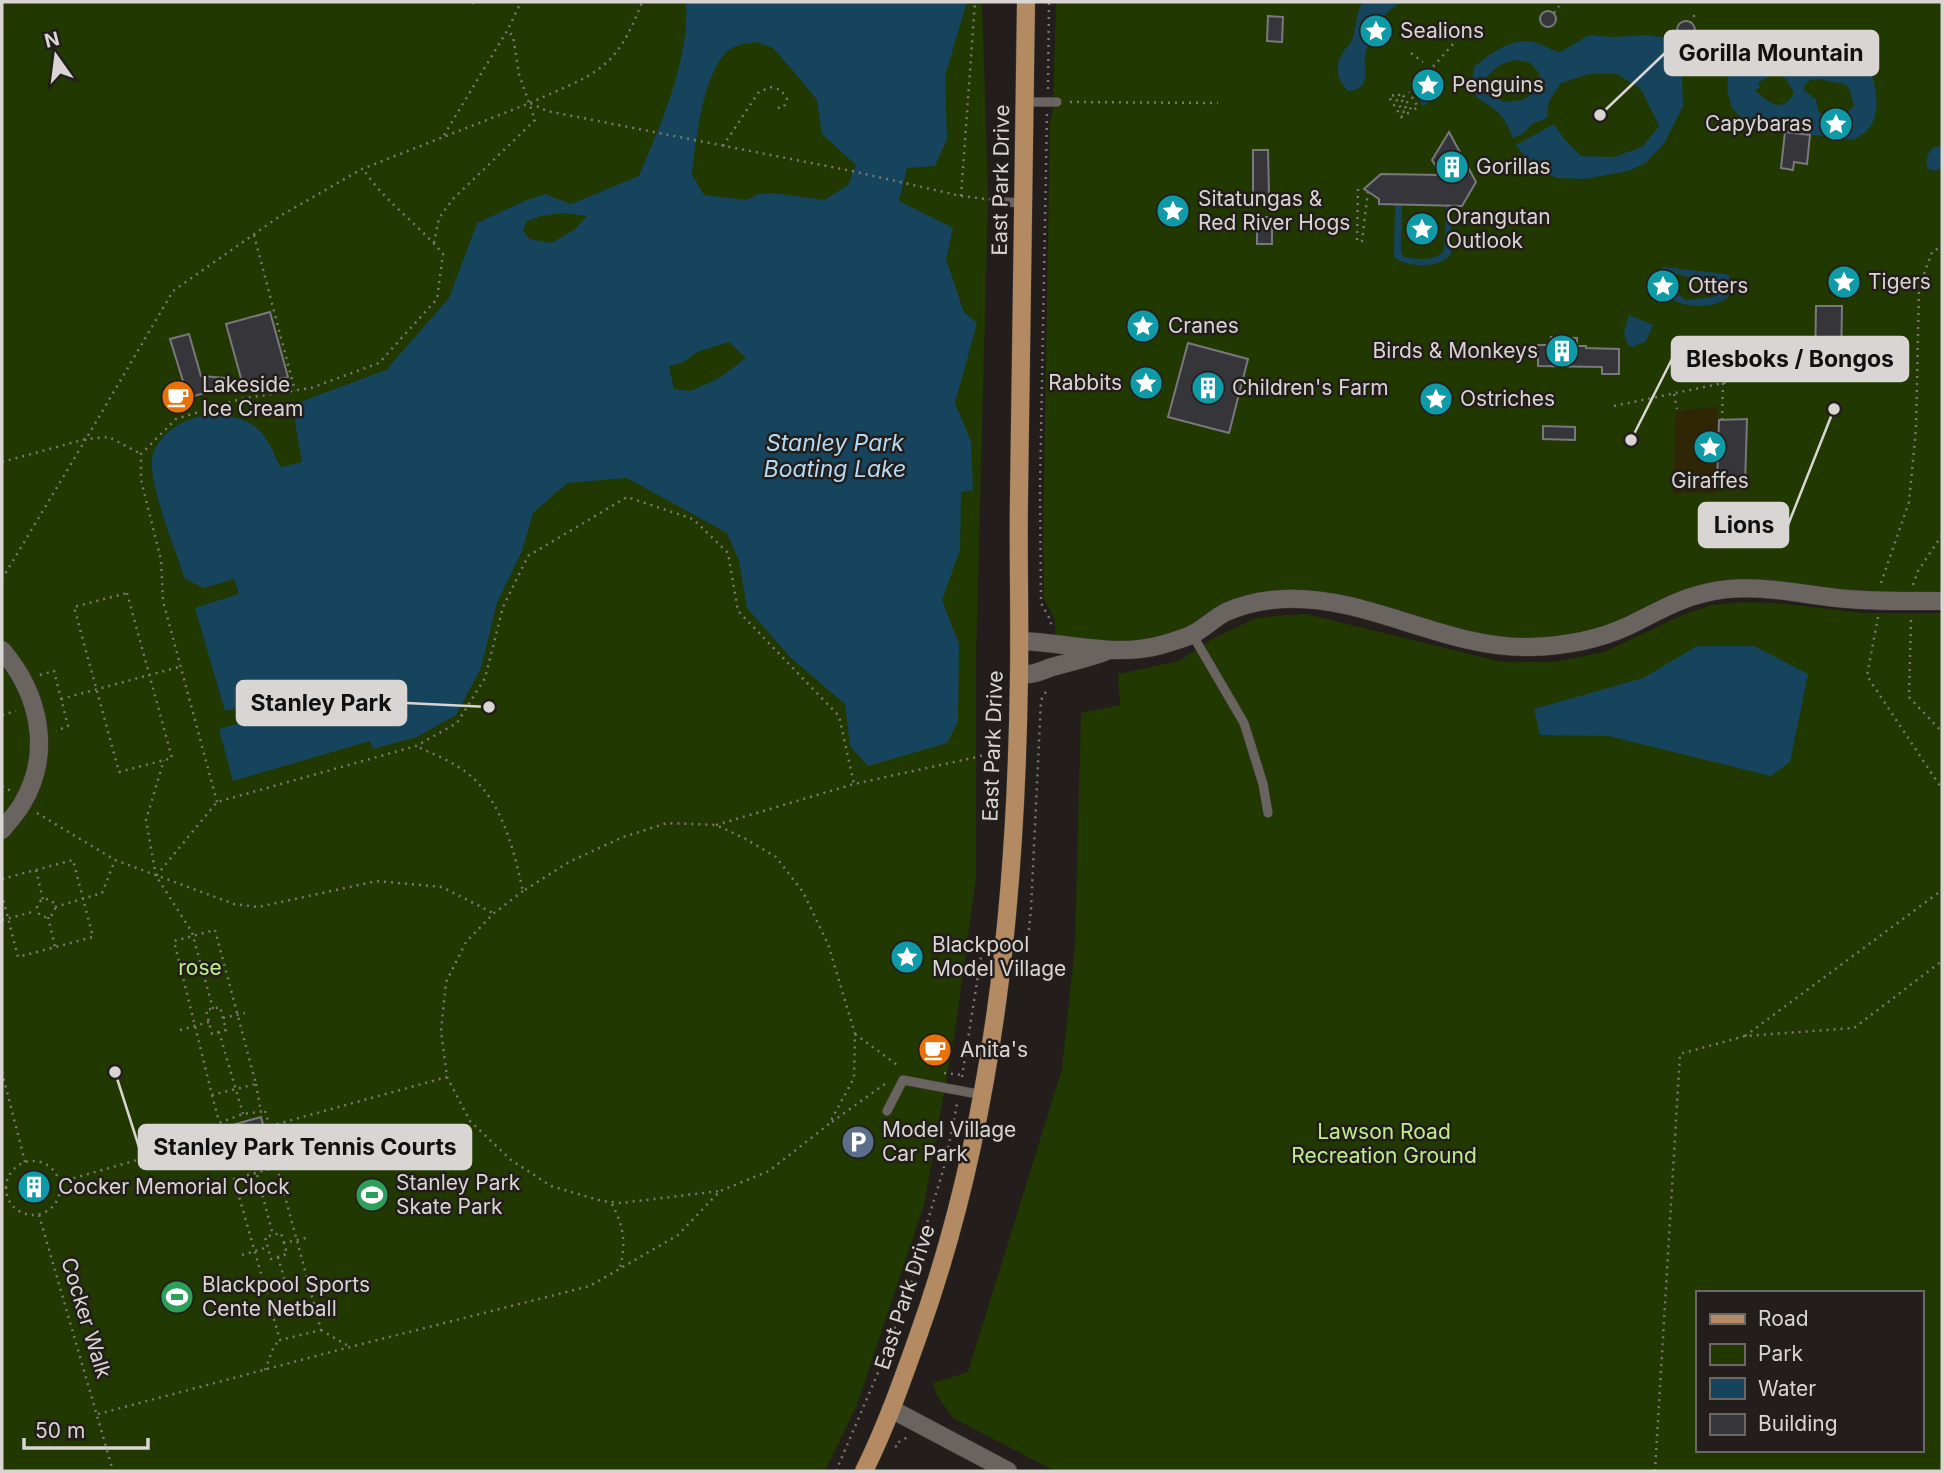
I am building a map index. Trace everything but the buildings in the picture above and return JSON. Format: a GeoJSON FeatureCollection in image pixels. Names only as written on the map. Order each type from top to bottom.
{"type":"FeatureCollection","features":[{"type":"Feature","properties":{"kind":"main road","name":"East Park Drive"},"geometry":{"type":"LineString","coordinates":[[864,1471],[891,1409],[939,1277],[984,1095],[1005,947],[1012,853],[1019,674],[1015,202],[1025,102],[1026,2]]}},
{"type":"Feature","properties":{"kind":"street"},"geometry":{"type":"LineString","coordinates":[[1019,641],[1110,650],[1158,646],[1192,634],[1225,612],[1253,602],[1284,598],[1359,608],[1495,646],[1529,647],[1563,645],[1596,638],[1677,602],[1706,593],[1734,589],[1768,589],[1837,598],[1942,601]]}},
{"type":"Feature","properties":{"kind":"street"},"geometry":{"type":"LineString","coordinates":[[2,650],[24,679],[38,722],[39,738],[36,769],[22,804],[2,830]]}},
{"type":"Feature","properties":{"kind":"street"},"geometry":{"type":"LineString","coordinates":[[1019,674],[1036,675],[1110,650]]}},
{"type":"Feature","properties":{"kind":"street"},"geometry":{"type":"LineString","coordinates":[[891,1409],[1008,1471]]}},
{"type":"Feature","properties":{"kind":"lane"},"geometry":{"type":"LineString","coordinates":[[1025,102],[1057,102]]}},
{"type":"Feature","properties":{"kind":"lane"},"geometry":{"type":"LineString","coordinates":[[1192,634],[1244,723],[1263,783],[1268,813]]}},
{"type":"Feature","properties":{"kind":"lane"},"geometry":{"type":"LineString","coordinates":[[887,1111],[903,1080],[984,1095]]}},
{"type":"Feature","properties":{"kind":"path"},"geometry":{"type":"LineString","coordinates":[[442,136],[507,31],[521,2]]}},
{"type":"Feature","properties":{"kind":"path"},"geometry":{"type":"LineString","coordinates":[[2,579],[173,290],[280,216],[362,169],[530,103],[601,69],[621,47],[642,2]]}},
{"type":"Feature","properties":{"kind":"path"},"geometry":{"type":"LineString","coordinates":[[961,196],[975,2]]}},
{"type":"Feature","properties":{"kind":"path"},"geometry":{"type":"LineString","coordinates":[[1048,92],[1049,2]]}},
{"type":"Feature","properties":{"kind":"path"},"geometry":{"type":"LineString","coordinates":[[1554,13],[1559,6]]}},
{"type":"Feature","properties":{"kind":"path"},"geometry":{"type":"LineString","coordinates":[[1690,23],[1695,14]]}},
{"type":"Feature","properties":{"kind":"path"},"geometry":{"type":"LineString","coordinates":[[434,243],[439,218],[453,200],[535,120],[519,74],[513,36],[507,31]]}},
{"type":"Feature","properties":{"kind":"path"},"geometry":{"type":"LineString","coordinates":[[1424,32],[1437,36]]}},
{"type":"Feature","properties":{"kind":"path"},"geometry":{"type":"LineString","coordinates":[[1440,75],[1431,69],[1454,43]]}},
{"type":"Feature","properties":{"kind":"path"},"geometry":{"type":"LineString","coordinates":[[1411,53],[1423,62]]}},
{"type":"Feature","properties":{"kind":"path"},"geometry":{"type":"LineString","coordinates":[[723,146],[758,93],[770,87],[781,90],[787,99],[783,107],[777,108]]}},
{"type":"Feature","properties":{"kind":"path"},"geometry":{"type":"LineString","coordinates":[[1409,92],[1418,107],[1402,118],[1389,97],[1394,95],[1404,112],[1407,110],[1399,95],[1402,93],[1412,111]]}},
{"type":"Feature","properties":{"kind":"path"},"geometry":{"type":"LineString","coordinates":[[1057,102],[1217,103]]}},
{"type":"Feature","properties":{"kind":"path"},"geometry":{"type":"LineString","coordinates":[[530,103],[547,111],[852,171],[961,196],[1015,202]]}},
{"type":"Feature","properties":{"kind":"path"},"geometry":{"type":"LineString","coordinates":[[1047,110],[1040,488],[1041,603],[1051,621],[1051,632]]}},
{"type":"Feature","properties":{"kind":"path"},"geometry":{"type":"LineString","coordinates":[[217,802],[163,601],[161,561],[141,480],[141,454],[176,419],[240,398],[311,388],[379,363],[438,299],[443,254],[422,230],[378,191],[362,169]]}},
{"type":"Feature","properties":{"kind":"path"},"geometry":{"type":"LineString","coordinates":[[1358,189],[1357,241],[1362,241],[1368,191]]}},
{"type":"Feature","properties":{"kind":"path"},"geometry":{"type":"LineString","coordinates":[[254,234],[295,391]]}},
{"type":"Feature","properties":{"kind":"path"},"geometry":{"type":"LineString","coordinates":[[1942,246],[1932,252],[1919,288],[1916,429],[1909,502],[1885,569],[1879,600],[1878,627],[1867,676],[1942,789]]}},
{"type":"Feature","properties":{"kind":"path"},"geometry":{"type":"LineString","coordinates":[[1614,406],[1723,383],[1756,372],[1782,348]]}},
{"type":"Feature","properties":{"kind":"path"},"geometry":{"type":"LineString","coordinates":[[1722,420],[1723,383]]}},
{"type":"Feature","properties":{"kind":"path"},"geometry":{"type":"LineString","coordinates":[[1674,394],[1677,409]]}},
{"type":"Feature","properties":{"kind":"path"},"geometry":{"type":"LineString","coordinates":[[2,462],[86,439],[109,437],[141,454]]}},
{"type":"Feature","properties":{"kind":"path"},"geometry":{"type":"LineString","coordinates":[[156,876],[217,802],[416,746],[457,723],[485,678],[503,607],[528,556],[627,497],[693,519],[728,553],[738,611],[839,716],[854,783]]}},
{"type":"Feature","properties":{"kind":"path"},"geometry":{"type":"LineString","coordinates":[[1942,535],[1913,583],[1909,697],[1942,732]]}},
{"type":"Feature","properties":{"kind":"path"},"geometry":{"type":"LineString","coordinates":[[127,593],[149,674],[172,758],[119,772],[74,607],[127,593]]}},
{"type":"Feature","properties":{"kind":"path"},"geometry":{"type":"LineString","coordinates":[[61,699],[181,666]]}},
{"type":"Feature","properties":{"kind":"path"},"geometry":{"type":"LineString","coordinates":[[54,671],[68,726]]}},
{"type":"Feature","properties":{"kind":"path"},"geometry":{"type":"LineString","coordinates":[[1017,949],[1027,950],[1041,700],[1050,685]]}},
{"type":"Feature","properties":{"kind":"path"},"geometry":{"type":"LineString","coordinates":[[2,715],[19,710]]}},
{"type":"Feature","properties":{"kind":"path"},"geometry":{"type":"LineString","coordinates":[[416,746],[472,777],[496,806],[523,891]]}},
{"type":"Feature","properties":{"kind":"path"},"geometry":{"type":"LineString","coordinates":[[894,1077],[769,1171],[720,1191],[611,1203],[551,1186],[511,1160],[470,1121],[447,1077],[441,1031],[446,982],[466,942],[494,913],[569,862],[623,837],[667,823],[716,825],[854,783],[977,757],[991,751]]}},
{"type":"Feature","properties":{"kind":"path"},"geometry":{"type":"LineString","coordinates":[[164,761],[146,820],[156,876],[193,936],[213,1009]]}},
{"type":"Feature","properties":{"kind":"path"},"geometry":{"type":"LineString","coordinates":[[22,804],[115,860],[234,904],[258,908],[377,881],[442,887],[494,913]]}},
{"type":"Feature","properties":{"kind":"path"},"geometry":{"type":"LineString","coordinates":[[716,825],[776,857],[803,892],[828,944],[855,1034],[854,1078],[829,1124]]}},
{"type":"Feature","properties":{"kind":"path"},"geometry":{"type":"LineString","coordinates":[[2,879],[74,860],[93,937],[18,957],[2,895]]}},
{"type":"Feature","properties":{"kind":"path"},"geometry":{"type":"LineString","coordinates":[[55,907],[102,893],[115,860]]}},
{"type":"Feature","properties":{"kind":"path"},"geometry":{"type":"LineString","coordinates":[[36,870],[43,900]]}},
{"type":"Feature","properties":{"kind":"path"},"geometry":{"type":"LineString","coordinates":[[1745,1036],[1942,890]]}},
{"type":"Feature","properties":{"kind":"path"},"geometry":{"type":"LineString","coordinates":[[43,900],[49,900],[55,907],[48,917],[41,916],[37,911],[37,905],[43,900]]}},
{"type":"Feature","properties":{"kind":"path"},"geometry":{"type":"LineString","coordinates":[[2,920],[37,911]]}},
{"type":"Feature","properties":{"kind":"path"},"geometry":{"type":"LineString","coordinates":[[48,917],[55,947]]}},
{"type":"Feature","properties":{"kind":"path"},"geometry":{"type":"LineString","coordinates":[[219,1123],[174,941],[215,930],[261,1112]]}},
{"type":"Feature","properties":{"kind":"path"},"geometry":{"type":"LineString","coordinates":[[961,1082],[983,944]]}},
{"type":"Feature","properties":{"kind":"path"},"geometry":{"type":"LineString","coordinates":[[1655,1471],[1680,1054],[1745,1036],[1854,1028],[1942,961]]}},
{"type":"Feature","properties":{"kind":"path"},"geometry":{"type":"LineString","coordinates":[[220,1007],[226,1030],[212,1034],[206,1010],[213,1009],[220,1007]]}},
{"type":"Feature","properties":{"kind":"path"},"geometry":{"type":"LineString","coordinates":[[223,1018],[245,1013]]}},
{"type":"Feature","properties":{"kind":"path"},"geometry":{"type":"LineString","coordinates":[[180,1030],[209,1022]]}},
{"type":"Feature","properties":{"kind":"path"},"geometry":{"type":"LineString","coordinates":[[219,1032],[243,1114]]}},
{"type":"Feature","properties":{"kind":"path"},"geometry":{"type":"LineString","coordinates":[[855,1034],[905,1070]]}},
{"type":"Feature","properties":{"kind":"path"},"geometry":{"type":"LineString","coordinates":[[2,1072],[25,1162]]}},
{"type":"Feature","properties":{"kind":"path"},"geometry":{"type":"LineString","coordinates":[[270,1126],[447,1077]]}},
{"type":"Feature","properties":{"kind":"path"},"geometry":{"type":"LineString","coordinates":[[212,1095],[256,1084]]}},
{"type":"Feature","properties":{"kind":"path","name":"East Park Drive"},"geometry":{"type":"LineString","coordinates":[[836,1471],[880,1368],[913,1278],[945,1164],[958,1101]]}},
{"type":"Feature","properties":{"kind":"path"},"geometry":{"type":"LineString","coordinates":[[265,1111],[270,1126],[274,1141],[224,1155],[216,1124],[243,1114],[265,1111]]}},
{"type":"Feature","properties":{"kind":"path"},"geometry":{"type":"LineString","coordinates":[[271,1132],[307,1147]]}},
{"type":"Feature","properties":{"kind":"path"},"geometry":{"type":"LineString","coordinates":[[60,1182],[219,1137]]}},
{"type":"Feature","properties":{"kind":"path"},"geometry":{"type":"LineString","coordinates":[[250,1148],[273,1235]]}},
{"type":"Feature","properties":{"kind":"path"},"geometry":{"type":"LineString","coordinates":[[25,1162],[47,1165],[53,1169],[60,1182],[56,1203],[52,1209],[39,1215],[31,1216],[16,1210],[7,1197],[7,1180],[17,1166],[25,1162]]}},
{"type":"Feature","properties":{"kind":"path"},"geometry":{"type":"LineString","coordinates":[[280,1340],[234,1179],[277,1167],[321,1330]]}},
{"type":"Feature","properties":{"kind":"path"},"geometry":{"type":"LineString","coordinates":[[98,1414],[351,1346],[590,1286],[678,1235],[720,1191]]}},
{"type":"Feature","properties":{"kind":"path"},"geometry":{"type":"LineString","coordinates":[[2,1198],[7,1197]]}},
{"type":"Feature","properties":{"kind":"path"},"geometry":{"type":"LineString","coordinates":[[611,1203],[621,1222],[624,1235],[625,1250],[620,1268]]}},
{"type":"Feature","properties":{"kind":"path","name":"Cocker Walk"},"geometry":{"type":"LineString","coordinates":[[39,1215],[113,1471]]}},
{"type":"Feature","properties":{"kind":"path"},"geometry":{"type":"LineString","coordinates":[[281,1233],[287,1254],[271,1259],[265,1237],[273,1235],[281,1233]]}},
{"type":"Feature","properties":{"kind":"path"},"geometry":{"type":"LineString","coordinates":[[284,1243],[310,1237]]}},
{"type":"Feature","properties":{"kind":"path"},"geometry":{"type":"LineString","coordinates":[[242,1255],[268,1247]]}},
{"type":"Feature","properties":{"kind":"path"},"geometry":{"type":"LineString","coordinates":[[278,1257],[289,1295]]}},
{"type":"Feature","properties":{"kind":"path"},"geometry":{"type":"LineString","coordinates":[[265,1370],[274,1346],[280,1340],[321,1330],[351,1346]]}},
{"type":"Feature","properties":{"kind":"path"},"geometry":{"type":"LineString","coordinates":[[853,1428],[861,1431]]}},
{"type":"Feature","properties":{"kind":"path"},"geometry":{"type":"LineString","coordinates":[[897,1447],[905,1437],[915,1440]]}},
{"type":"Feature","properties":{"kind":"green space","name":"rose"},"geometry":{"type":"Polygon","coordinates":[[[2,2],[982,2],[988,199],[976,656],[976,878],[955,1031],[924,1205],[857,1405],[825,1471],[2,1471],[2,2]]]}},
{"type":"Feature","properties":{"kind":"green space"},"geometry":{"type":"Polygon","coordinates":[[[1056,2],[1942,2],[1942,598],[1734,588],[1625,627],[1529,647],[1284,598],[1158,646],[1055,644],[1055,620],[1044,599],[1043,542],[1050,123],[1053,108],[1056,2]]]}},
{"type":"Feature","properties":{"kind":"green space","name":"Lawson Road Recreation Ground"},"geometry":{"type":"Polygon","coordinates":[[[1744,602],[1864,613],[1942,613],[1942,1471],[1055,1471],[953,1418],[937,1395],[933,1383],[968,1372],[1062,1069],[1075,944],[1081,713],[1120,705],[1118,674],[1179,661],[1214,638],[1254,619],[1306,614],[1502,662],[1554,662],[1604,652],[1687,613],[1712,605],[1744,602]]]}},
{"type":"Feature","properties":{"kind":"sand"},"geometry":{"type":"Polygon","coordinates":[[[1717,406],[1717,493],[1673,493],[1676,412],[1717,406]]]}},
{"type":"Feature","properties":{"kind":"water","name":"Stanley Park Boating Lake"},"geometry":{"type":"Polygon","coordinates":[[[686,2],[967,2],[945,76],[947,139],[935,166],[907,168],[899,201],[953,228],[946,259],[964,312],[977,323],[955,403],[971,441],[973,490],[961,492],[960,550],[942,600],[959,644],[958,722],[947,743],[868,766],[850,746],[845,704],[791,658],[747,608],[739,561],[727,533],[627,478],[567,483],[533,513],[522,551],[497,603],[481,668],[456,715],[417,737],[373,749],[370,741],[233,781],[219,729],[267,715],[263,701],[225,711],[195,608],[239,594],[234,579],[204,588],[185,579],[154,480],[153,454],[160,441],[181,423],[208,415],[223,415],[256,427],[268,442],[280,467],[302,462],[292,405],[386,370],[449,298],[477,223],[545,194],[571,204],[639,176],[672,91],[679,68],[686,24],[686,2]],[[756,42],[734,47],[723,55],[715,69],[703,105],[692,175],[704,195],[746,200],[759,194],[774,193],[824,200],[848,185],[856,165],[822,134],[817,100],[773,48],[756,42]],[[563,213],[527,221],[523,230],[529,239],[551,243],[574,230],[587,216],[563,213]],[[729,342],[697,352],[682,363],[669,366],[674,389],[691,391],[719,378],[746,358],[729,342]]]}},
{"type":"Feature","properties":{"kind":"water"},"geometry":{"type":"Polygon","coordinates":[[[1363,2],[1403,2],[1389,10],[1378,24],[1365,56],[1364,81],[1358,89],[1348,91],[1340,79],[1338,64],[1352,40],[1363,2]]]}},
{"type":"Feature","properties":{"kind":"water"},"geometry":{"type":"Polygon","coordinates":[[[1589,35],[1647,35],[1670,38],[1679,47],[1683,106],[1665,142],[1646,163],[1628,171],[1585,179],[1557,178],[1534,168],[1516,145],[1554,124],[1581,156],[1614,157],[1642,147],[1659,126],[1641,89],[1617,74],[1589,74],[1561,83],[1549,101],[1547,118],[1532,124],[1523,134],[1513,138],[1507,124],[1496,110],[1475,95],[1472,80],[1474,67],[1501,48],[1525,41],[1560,52],[1589,35]],[[1515,60],[1500,65],[1486,77],[1485,88],[1503,102],[1523,100],[1539,88],[1539,73],[1529,62],[1515,60]]]}},
{"type":"Feature","properties":{"kind":"water"},"geometry":{"type":"Polygon","coordinates":[[[1769,43],[1851,58],[1870,66],[1876,109],[1870,127],[1852,140],[1751,127],[1732,108],[1727,89],[1730,63],[1738,49],[1769,43]],[[1775,73],[1758,83],[1760,88],[1755,90],[1770,102],[1785,104],[1794,93],[1786,79],[1775,73]],[[1810,80],[1804,90],[1816,99],[1818,110],[1824,117],[1840,114],[1854,106],[1849,88],[1844,84],[1810,80]]]}},
{"type":"Feature","properties":{"kind":"water"},"geometry":{"type":"Polygon","coordinates":[[[1433,74],[1443,81],[1442,85],[1436,95],[1423,106],[1416,93],[1433,74]]]}},
{"type":"Feature","properties":{"kind":"water"},"geometry":{"type":"Polygon","coordinates":[[[1942,146],[1942,167],[1935,171],[1928,169],[1929,153],[1933,147],[1942,146]]]}},
{"type":"Feature","properties":{"kind":"water"},"geometry":{"type":"Polygon","coordinates":[[[1395,204],[1402,205],[1401,252],[1404,257],[1420,259],[1436,257],[1444,251],[1446,206],[1451,206],[1451,253],[1440,262],[1424,265],[1407,263],[1394,257],[1395,204]]]}},
{"type":"Feature","properties":{"kind":"water","name":"Otters"},"geometry":{"type":"Polygon","coordinates":[[[1663,267],[1726,274],[1729,276],[1732,290],[1726,299],[1716,304],[1703,306],[1677,302],[1666,295],[1660,284],[1659,270],[1663,267]],[[1678,274],[1668,277],[1668,287],[1686,300],[1713,297],[1726,284],[1725,280],[1696,279],[1678,274]]]}},
{"type":"Feature","properties":{"kind":"water"},"geometry":{"type":"Polygon","coordinates":[[[1629,315],[1653,325],[1646,341],[1633,347],[1628,345],[1624,333],[1629,315]]]}},
{"type":"Feature","properties":{"kind":"water"},"geometry":{"type":"Polygon","coordinates":[[[1697,646],[1754,646],[1808,674],[1790,762],[1771,776],[1608,736],[1540,735],[1534,709],[1643,678],[1697,646]]]}},
{"type":"Feature","properties":{"kind":"place","name":"Sealions"},"geometry":{"type":"Point","coordinates":[1376,31]}},
{"type":"Feature","properties":{"kind":"place","name":"Penguins"},"geometry":{"type":"Point","coordinates":[1428,85]}},
{"type":"Feature","properties":{"kind":"place","name":"Gorilla Mountain"},"geometry":{"type":"Point","coordinates":[1600,115]}},
{"type":"Feature","properties":{"kind":"place","name":"Capybaras"},"geometry":{"type":"Point","coordinates":[1836,124]}},
{"type":"Feature","properties":{"kind":"place","name":"Gorillas"},"geometry":{"type":"Point","coordinates":[1452,167]}},
{"type":"Feature","properties":{"kind":"place","name":"Sitatungas & Red River Hogs"},"geometry":{"type":"Point","coordinates":[1173,211]}},
{"type":"Feature","properties":{"kind":"place","name":"Orangutan Outlook"},"geometry":{"type":"Point","coordinates":[1422,229]}},
{"type":"Feature","properties":{"kind":"place","name":"Tigers"},"geometry":{"type":"Point","coordinates":[1844,282]}},
{"type":"Feature","properties":{"kind":"place","name":"Otters"},"geometry":{"type":"Point","coordinates":[1663,286]}},
{"type":"Feature","properties":{"kind":"place","name":"Cranes"},"geometry":{"type":"Point","coordinates":[1143,326]}},
{"type":"Feature","properties":{"kind":"place","name":"Birds & Monkeys"},"geometry":{"type":"Point","coordinates":[1562,351]}},
{"type":"Feature","properties":{"kind":"place","name":"Rabbits"},"geometry":{"type":"Point","coordinates":[1146,383]}},
{"type":"Feature","properties":{"kind":"place","name":"Children's Farm"},"geometry":{"type":"Point","coordinates":[1208,388]}},
{"type":"Feature","properties":{"kind":"place","name":"Lakeside Ice Cream"},"geometry":{"type":"Point","coordinates":[178,397]}},
{"type":"Feature","properties":{"kind":"place","name":"Ostriches"},"geometry":{"type":"Point","coordinates":[1436,399]}},
{"type":"Feature","properties":{"kind":"place","name":"Lions"},"geometry":{"type":"Point","coordinates":[1834,409]}},
{"type":"Feature","properties":{"kind":"place","name":"Blesboks / Bongos"},"geometry":{"type":"Point","coordinates":[1631,440]}},
{"type":"Feature","properties":{"kind":"place","name":"Giraffes"},"geometry":{"type":"Point","coordinates":[1710,447]}},
{"type":"Feature","properties":{"kind":"place","name":"Stanley Park"},"geometry":{"type":"Point","coordinates":[489,707]}},
{"type":"Feature","properties":{"kind":"place","name":"Blackpool Model Village"},"geometry":{"type":"Point","coordinates":[907,957]}},
{"type":"Feature","properties":{"kind":"place","name":"Anita's"},"geometry":{"type":"Point","coordinates":[935,1050]}},
{"type":"Feature","properties":{"kind":"place","name":"Stanley Park Tennis Courts"},"geometry":{"type":"Point","coordinates":[115,1072]}},
{"type":"Feature","properties":{"kind":"place","name":"Model Village Car Park"},"geometry":{"type":"Point","coordinates":[858,1142]}},
{"type":"Feature","properties":{"kind":"place","name":"Cocker Memorial Clock"},"geometry":{"type":"Point","coordinates":[34,1187]}},
{"type":"Feature","properties":{"kind":"place","name":"Stanley Park Skate Park"},"geometry":{"type":"Point","coordinates":[372,1195]}},
{"type":"Feature","properties":{"kind":"place","name":"Blackpool Sports Cente Netball"},"geometry":{"type":"Point","coordinates":[177,1297]}}]}
